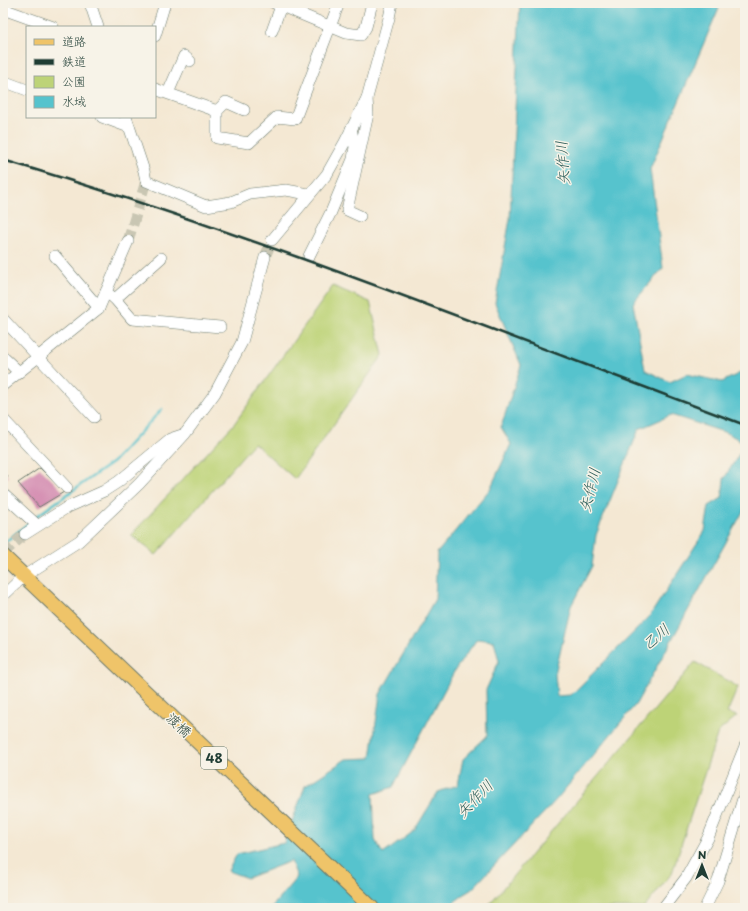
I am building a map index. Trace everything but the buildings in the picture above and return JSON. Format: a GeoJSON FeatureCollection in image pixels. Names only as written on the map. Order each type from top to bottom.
{"type":"FeatureCollection","features":[{"type":"Feature","properties":{"kind":"main road","name":"48"},"geometry":{"type":"LineString","coordinates":[[3,556],[24,576]]}},
{"type":"Feature","properties":{"kind":"main road","name":"渡橋"},"geometry":{"type":"LineString","coordinates":[[24,576],[55,608],[372,908]]}},
{"type":"Feature","properties":{"kind":"street"},"geometry":{"type":"LineString","coordinates":[[90,3],[98,26]]}},
{"type":"Feature","properties":{"kind":"street"},"geometry":{"type":"LineString","coordinates":[[156,32],[164,3]]}},
{"type":"Feature","properties":{"kind":"street"},"geometry":{"type":"LineString","coordinates":[[244,110],[226,102],[217,110],[217,138],[249,143],[277,116],[295,119],[339,3]]}},
{"type":"Feature","properties":{"kind":"street"},"geometry":{"type":"LineString","coordinates":[[272,31],[279,4],[346,33],[361,35],[366,27],[372,3]]}},
{"type":"Feature","properties":{"kind":"street"},"geometry":{"type":"LineString","coordinates":[[272,240],[308,194],[327,174],[352,129],[367,98],[392,3]]}},
{"type":"Feature","properties":{"kind":"street"},"geometry":{"type":"LineString","coordinates":[[3,9],[50,26]]}},
{"type":"Feature","properties":{"kind":"street"},"geometry":{"type":"LineString","coordinates":[[168,93],[184,56],[190,61]]}},
{"type":"Feature","properties":{"kind":"street"},"geometry":{"type":"LineString","coordinates":[[3,81],[26,90]]}},
{"type":"Feature","properties":{"kind":"street"},"geometry":{"type":"LineString","coordinates":[[156,89],[217,110]]}},
{"type":"Feature","properties":{"kind":"street"},"geometry":{"type":"LineString","coordinates":[[360,216],[347,210],[368,114],[367,98]]}},
{"type":"Feature","properties":{"kind":"street"},"geometry":{"type":"LineString","coordinates":[[111,118],[129,120],[146,181],[206,206],[232,202],[250,194],[286,190],[308,194]]}},
{"type":"Feature","properties":{"kind":"street"},"geometry":{"type":"LineString","coordinates":[[309,256],[331,212],[353,159],[355,147],[352,129]]}},
{"type":"Feature","properties":{"kind":"street"},"geometry":{"type":"LineString","coordinates":[[3,385],[99,308],[128,241]]}},
{"type":"Feature","properties":{"kind":"street"},"geometry":{"type":"LineString","coordinates":[[55,256],[99,308]]}},
{"type":"Feature","properties":{"kind":"street"},"geometry":{"type":"LineString","coordinates":[[3,596],[24,576],[79,541],[139,484],[185,434],[215,393],[242,342],[265,257]]}},
{"type":"Feature","properties":{"kind":"street"},"geometry":{"type":"LineString","coordinates":[[115,299],[161,258]]}},
{"type":"Feature","properties":{"kind":"street"},"geometry":{"type":"LineString","coordinates":[[106,292],[115,299],[132,319],[220,326]]}},
{"type":"Feature","properties":{"kind":"street"},"geometry":{"type":"LineString","coordinates":[[3,319],[94,418]]}},
{"type":"Feature","properties":{"kind":"street"},"geometry":{"type":"LineString","coordinates":[[3,357],[19,372]]}},
{"type":"Feature","properties":{"kind":"street"},"geometry":{"type":"LineString","coordinates":[[3,419],[66,488]]}},
{"type":"Feature","properties":{"kind":"street"},"geometry":{"type":"LineString","coordinates":[[25,534],[66,508],[104,491],[141,464],[170,439],[185,434]]}},
{"type":"Feature","properties":{"kind":"street"},"geometry":{"type":"LineString","coordinates":[[3,494],[37,525]]}},
{"type":"Feature","properties":{"kind":"street"},"geometry":{"type":"LineString","coordinates":[[663,908],[686,878],[708,838],[745,746]]}},
{"type":"Feature","properties":{"kind":"street"},"geometry":{"type":"LineString","coordinates":[[705,908],[718,881],[745,792]]}},
{"type":"Feature","properties":{"kind":"green space"},"geometry":{"type":"Polygon","coordinates":[[[333,286],[370,302],[383,355],[295,479],[254,443],[156,555],[131,535],[234,424],[333,286]]]}},
{"type":"Feature","properties":{"kind":"green space"},"geometry":{"type":"Polygon","coordinates":[[[695,662],[738,687],[727,713],[737,716],[718,732],[672,873],[644,908],[486,908],[695,662]]]}},
{"type":"Feature","properties":{"kind":"water"},"geometry":{"type":"Polygon","coordinates":[[[520,3],[721,3],[650,169],[663,268],[633,303],[645,370],[670,382],[687,374],[722,382],[742,372],[745,367],[745,443],[727,433],[671,415],[639,429],[596,535],[592,566],[571,606],[555,674],[557,696],[571,695],[649,617],[705,531],[709,506],[722,498],[724,479],[745,444],[745,508],[636,704],[556,800],[473,888],[446,908],[271,908],[297,877],[291,861],[247,878],[228,871],[237,854],[284,843],[305,786],[346,759],[371,758],[380,694],[435,599],[437,553],[490,489],[511,444],[501,427],[521,365],[495,303],[510,219],[520,3]],[[477,639],[455,670],[393,787],[373,794],[375,840],[383,854],[414,831],[438,792],[458,785],[463,759],[487,736],[486,690],[499,661],[494,641],[477,639]]]}},
{"type":"Feature","properties":{"kind":"waterway"},"geometry":{"type":"LineString","coordinates":[[34,518],[113,462],[162,409]]}},
{"type":"Feature","properties":{"kind":"waterway"},"geometry":{"type":"LineString","coordinates":[[3,544],[30,522]]}},
{"type":"Feature","properties":{"kind":"tunnel"},"geometry":{"type":"LineString","coordinates":[[128,241],[146,181]]}},
{"type":"Feature","properties":{"kind":"tunnel"},"geometry":{"type":"LineString","coordinates":[[265,257],[272,240]]}},
{"type":"Feature","properties":{"kind":"tunnel"},"geometry":{"type":"LineString","coordinates":[[3,553],[25,534]]}},
{"type":"Feature","properties":{"kind":"railway"},"geometry":{"type":"LineString","coordinates":[[3,160],[97,189],[284,252],[469,320],[745,425]]}},
{"type":"Feature","properties":{"kind":"water label","name":"矢作川"},"geometry":{"type":"Point","coordinates":[563,163]}},
{"type":"Feature","properties":{"kind":"water label","name":"矢作川"},"geometry":{"type":"Point","coordinates":[590,490]}},
{"type":"Feature","properties":{"kind":"water label","name":"乙川"},"geometry":{"type":"Point","coordinates":[656,637]}},
{"type":"Feature","properties":{"kind":"water label","name":"矢作川"},"geometry":{"type":"Point","coordinates":[475,799]}}]}
